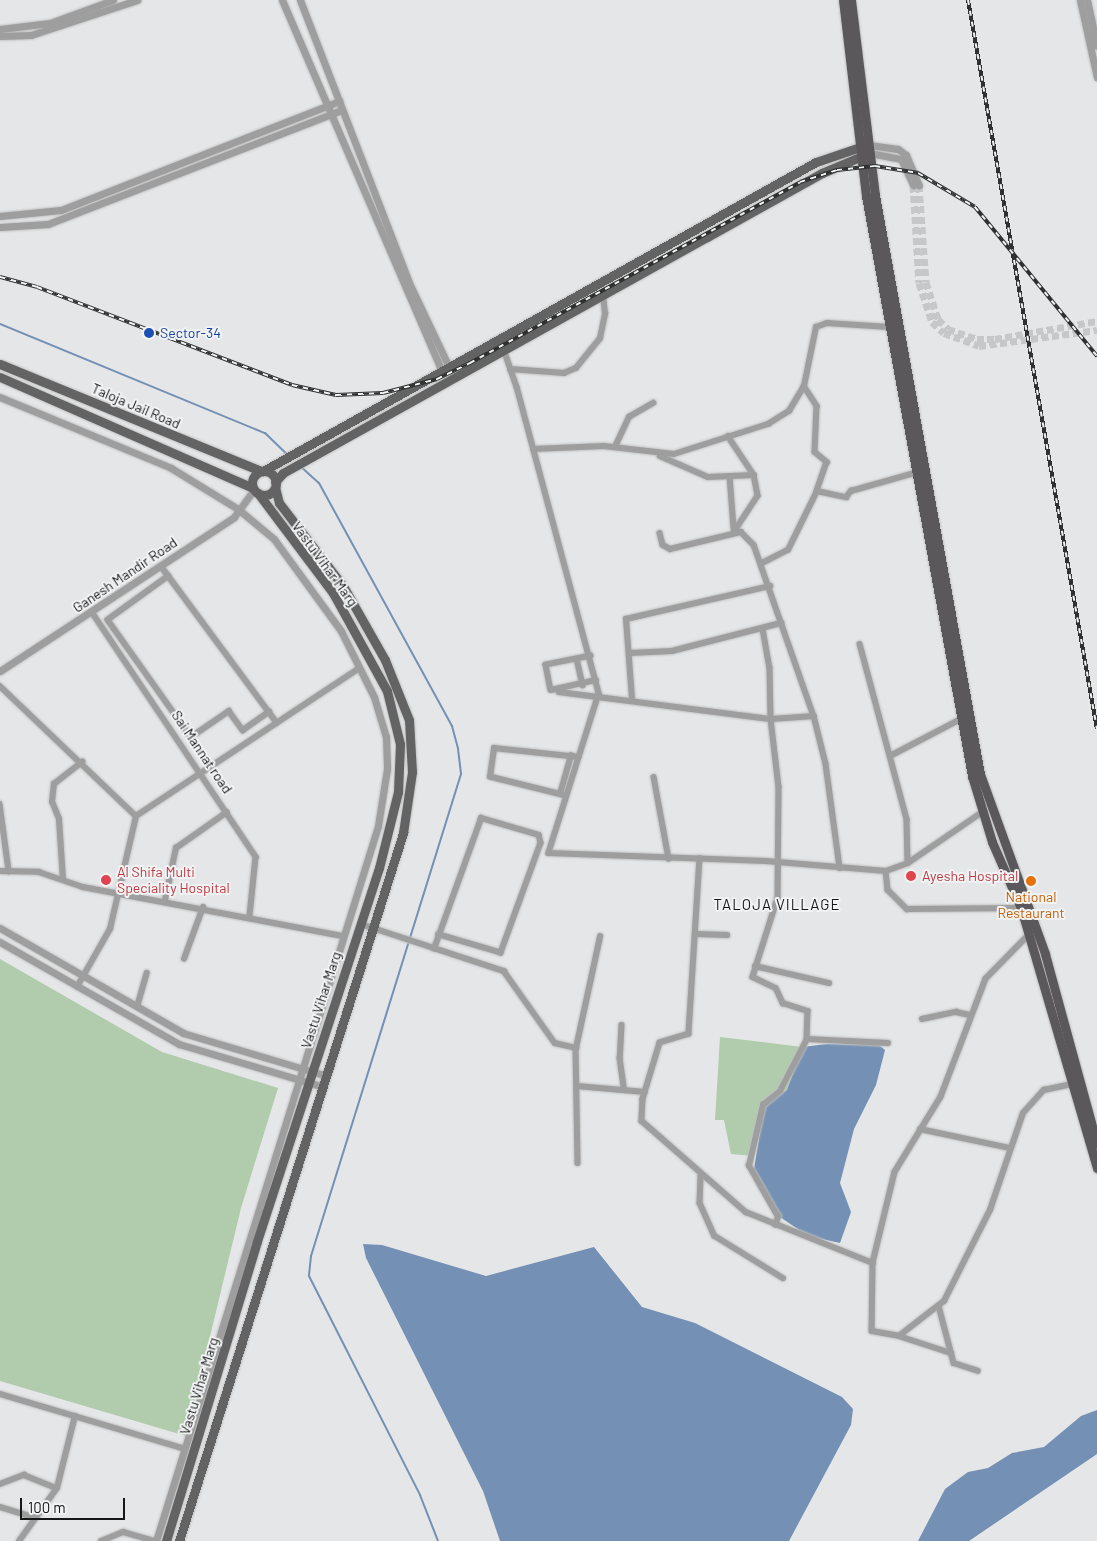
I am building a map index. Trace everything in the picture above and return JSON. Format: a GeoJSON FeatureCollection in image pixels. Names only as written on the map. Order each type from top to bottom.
{"type":"FeatureCollection","features":[{"type":"Feature","properties":{"kind":"highway"},"geometry":{"type":"LineString","coordinates":[[843,0],[889,327],[914,473],[961,720],[986,810],[1021,908],[1033,932]]}},
{"type":"Feature","properties":{"kind":"highway"},"geometry":{"type":"LineString","coordinates":[[851,0],[865,150],[918,451],[986,810],[1033,932],[1097,1168]]}},
{"type":"Feature","properties":{"kind":"highway"},"geometry":{"type":"LineString","coordinates":[[1075,1083],[1097,1144]]}},
{"type":"Feature","properties":{"kind":"main road"},"geometry":{"type":"LineString","coordinates":[[865,150],[299,465],[266,494],[255,490],[254,477],[262,471],[500,338],[816,162],[865,150]]}},
{"type":"Feature","properties":{"kind":"main road","name":"Taloja Jail Road"},"geometry":{"type":"LineString","coordinates":[[0,364],[262,471],[275,485]]}},
{"type":"Feature","properties":{"kind":"main road","name":"Taloja Jail Road"},"geometry":{"type":"LineString","coordinates":[[0,377],[255,490]]}},
{"type":"Feature","properties":{"kind":"main road"},"geometry":{"type":"LineString","coordinates":[[179,1541],[320,1086],[373,928],[408,813],[413,757],[409,720],[398,686],[357,608],[282,508],[275,485]]}},
{"type":"Feature","properties":{"kind":"main road","name":"Vastu Vihar Marg"},"geometry":{"type":"LineString","coordinates":[[166,1541],[308,1083],[396,811],[400,756],[397,723],[374,665],[340,604],[255,490]]}},
{"type":"Feature","properties":{"kind":"street"},"geometry":{"type":"LineString","coordinates":[[0,29],[50,23],[113,0]]}},
{"type":"Feature","properties":{"kind":"street"},"geometry":{"type":"LineString","coordinates":[[0,36],[31,35],[136,0]]}},
{"type":"Feature","properties":{"kind":"street"},"geometry":{"type":"LineString","coordinates":[[282,0],[326,105],[445,369]]}},
{"type":"Feature","properties":{"kind":"street"},"geometry":{"type":"LineString","coordinates":[[300,0],[411,287],[445,369]]}},
{"type":"Feature","properties":{"kind":"street"},"geometry":{"type":"LineString","coordinates":[[1080,0],[1097,77]]}},
{"type":"Feature","properties":{"kind":"street"},"geometry":{"type":"LineString","coordinates":[[1087,0],[1097,46]]}},
{"type":"Feature","properties":{"kind":"street"},"geometry":{"type":"LineString","coordinates":[[0,216],[61,210],[339,101]]}},
{"type":"Feature","properties":{"kind":"street"},"geometry":{"type":"LineString","coordinates":[[0,226],[48,224],[331,116],[342,110]]}},
{"type":"Feature","properties":{"kind":"street"},"geometry":{"type":"LineString","coordinates":[[865,150],[898,149],[906,155],[916,185]]}},
{"type":"Feature","properties":{"kind":"street"},"geometry":{"type":"LineString","coordinates":[[510,369],[564,373],[576,368],[600,338],[605,314],[603,295]]}},
{"type":"Feature","properties":{"kind":"street"},"geometry":{"type":"LineString","coordinates":[[658,455],[674,454],[768,424],[789,411],[804,386],[816,327],[827,323],[889,327]]}},
{"type":"Feature","properties":{"kind":"street"},"geometry":{"type":"LineString","coordinates":[[500,338],[506,349],[591,656],[599,694],[579,756],[563,795]]}},
{"type":"Feature","properties":{"kind":"street"},"geometry":{"type":"LineString","coordinates":[[762,563],[788,550],[816,491],[827,462],[815,452],[817,406],[804,386]]}},
{"type":"Feature","properties":{"kind":"street"},"geometry":{"type":"LineString","coordinates":[[0,397],[171,468],[238,509],[297,564],[360,668],[381,715],[387,769],[378,826],[182,1448],[155,1541],[124,1532],[101,1541]]}},
{"type":"Feature","properties":{"kind":"street"},"geometry":{"type":"LineString","coordinates":[[616,447],[629,417],[653,403]]}},
{"type":"Feature","properties":{"kind":"street"},"geometry":{"type":"LineString","coordinates":[[728,436],[754,475],[758,496],[734,532]]}},
{"type":"Feature","properties":{"kind":"street"},"geometry":{"type":"LineString","coordinates":[[533,449],[616,447],[658,455],[708,477],[754,475]]}},
{"type":"Feature","properties":{"kind":"street"},"geometry":{"type":"LineString","coordinates":[[816,491],[846,497],[851,491],[914,473]]}},
{"type":"Feature","properties":{"kind":"street"},"geometry":{"type":"LineString","coordinates":[[730,476],[734,532]]}},
{"type":"Feature","properties":{"kind":"street","name":"Ganesh Mandir Road"},"geometry":{"type":"LineString","coordinates":[[0,671],[234,517],[238,509],[255,490]]}},
{"type":"Feature","properties":{"kind":"street"},"geometry":{"type":"LineString","coordinates":[[660,533],[663,545],[670,548],[734,532],[744,533],[762,563],[814,716],[826,764],[840,868]]}},
{"type":"Feature","properties":{"kind":"street"},"geometry":{"type":"LineString","coordinates":[[161,566],[277,723]]}},
{"type":"Feature","properties":{"kind":"street"},"geometry":{"type":"LineString","coordinates":[[169,576],[108,620],[191,737],[228,711],[243,730],[269,712]]}},
{"type":"Feature","properties":{"kind":"street"},"geometry":{"type":"LineString","coordinates":[[632,700],[628,618],[770,586]]}},
{"type":"Feature","properties":{"kind":"street","name":"Sai Mannat road"},"geometry":{"type":"LineString","coordinates":[[92,612],[202,774],[259,863],[250,916]]}},
{"type":"Feature","properties":{"kind":"street"},"geometry":{"type":"LineString","coordinates":[[630,653],[672,650],[781,623]]}},
{"type":"Feature","properties":{"kind":"street"},"geometry":{"type":"LineString","coordinates":[[763,629],[770,667],[771,720],[779,788],[775,913],[755,966],[753,977],[759,983],[776,988],[783,1003],[808,1011],[807,1039],[780,1091],[763,1105],[750,1155],[751,1176],[778,1217],[776,1225]]}},
{"type":"Feature","properties":{"kind":"street"},"geometry":{"type":"LineString","coordinates":[[860,644],[892,755],[907,820],[908,863]]}},
{"type":"Feature","properties":{"kind":"street"},"geometry":{"type":"LineString","coordinates":[[591,656],[546,665],[551,690],[596,680]]}},
{"type":"Feature","properties":{"kind":"street"},"geometry":{"type":"LineString","coordinates":[[577,659],[582,684]]}},
{"type":"Feature","properties":{"kind":"street"},"geometry":{"type":"LineString","coordinates":[[77,987],[106,939],[136,816],[360,668]]}},
{"type":"Feature","properties":{"kind":"street"},"geometry":{"type":"LineString","coordinates":[[0,686],[82,762],[136,816]]}},
{"type":"Feature","properties":{"kind":"street"},"geometry":{"type":"LineString","coordinates":[[559,692],[599,694],[695,712],[771,720],[814,716]]}},
{"type":"Feature","properties":{"kind":"street"},"geometry":{"type":"LineString","coordinates":[[892,755],[961,720]]}},
{"type":"Feature","properties":{"kind":"street"},"geometry":{"type":"LineString","coordinates":[[563,795],[490,777],[494,748],[579,756]]}},
{"type":"Feature","properties":{"kind":"street"},"geometry":{"type":"LineString","coordinates":[[571,756],[549,853],[776,862],[886,871],[908,863],[986,810]]}},
{"type":"Feature","properties":{"kind":"street"},"geometry":{"type":"LineString","coordinates":[[63,880],[59,819],[52,802],[54,784],[82,762]]}},
{"type":"Feature","properties":{"kind":"street"},"geometry":{"type":"LineString","coordinates":[[654,777],[669,859]]}},
{"type":"Feature","properties":{"kind":"street"},"geometry":{"type":"LineString","coordinates":[[0,804],[9,871]]}},
{"type":"Feature","properties":{"kind":"street"},"geometry":{"type":"LineString","coordinates":[[165,900],[176,848],[227,812]]}},
{"type":"Feature","properties":{"kind":"street"},"geometry":{"type":"LineString","coordinates":[[434,949],[439,935],[481,818],[539,835],[541,843],[501,953],[439,935]]}},
{"type":"Feature","properties":{"kind":"street"},"geometry":{"type":"LineString","coordinates":[[700,858],[689,1034],[660,1043],[645,1092],[642,1121],[701,1176],[746,1212],[873,1263]]}},
{"type":"Feature","properties":{"kind":"street"},"geometry":{"type":"LineString","coordinates":[[886,871],[888,890],[907,909],[1021,908]]}},
{"type":"Feature","properties":{"kind":"street"},"geometry":{"type":"LineString","coordinates":[[1,872],[39,872],[63,880],[343,936]]}},
{"type":"Feature","properties":{"kind":"street"},"geometry":{"type":"LineString","coordinates":[[184,960],[203,907]]}},
{"type":"Feature","properties":{"kind":"street"},"geometry":{"type":"LineString","coordinates":[[361,924],[423,946],[504,971],[555,1043],[576,1048]]}},
{"type":"Feature","properties":{"kind":"street"},"geometry":{"type":"LineString","coordinates":[[0,928],[136,1007],[191,1036],[324,1074]]}},
{"type":"Feature","properties":{"kind":"street"},"geometry":{"type":"LineString","coordinates":[[951,1353],[900,1336],[870,1329],[873,1263],[887,1196],[902,1157],[941,1097],[970,1015],[997,964],[1033,932]]}},
{"type":"Feature","properties":{"kind":"street"},"geometry":{"type":"LineString","coordinates":[[696,934],[727,935]]}},
{"type":"Feature","properties":{"kind":"street"},"geometry":{"type":"LineString","coordinates":[[578,1163],[576,1048],[600,937]]}},
{"type":"Feature","properties":{"kind":"street"},"geometry":{"type":"LineString","coordinates":[[0,942],[178,1044],[320,1086]]}},
{"type":"Feature","properties":{"kind":"street"},"geometry":{"type":"LineString","coordinates":[[37,964],[45,954]]}},
{"type":"Feature","properties":{"kind":"street"},"geometry":{"type":"LineString","coordinates":[[755,966],[829,983]]}},
{"type":"Feature","properties":{"kind":"street"},"geometry":{"type":"LineString","coordinates":[[136,1007],[147,973]]}},
{"type":"Feature","properties":{"kind":"street"},"geometry":{"type":"LineString","coordinates":[[922,1019],[956,1012],[970,1015]]}},
{"type":"Feature","properties":{"kind":"street"},"geometry":{"type":"LineString","coordinates":[[622,1025],[620,1058],[624,1087]]}},
{"type":"Feature","properties":{"kind":"street"},"geometry":{"type":"LineString","coordinates":[[807,1039],[888,1043]]}},
{"type":"Feature","properties":{"kind":"street"},"geometry":{"type":"LineString","coordinates":[[900,1336],[939,1306],[990,1210],[1010,1148],[1033,1099],[1044,1090],[1075,1083]]}},
{"type":"Feature","properties":{"kind":"street"},"geometry":{"type":"LineString","coordinates":[[577,1086],[624,1087],[645,1092]]}},
{"type":"Feature","properties":{"kind":"street"},"geometry":{"type":"LineString","coordinates":[[920,1129],[1010,1148]]}},
{"type":"Feature","properties":{"kind":"street"},"geometry":{"type":"LineString","coordinates":[[701,1176],[700,1203],[715,1236],[783,1278]]}},
{"type":"Feature","properties":{"kind":"street"},"geometry":{"type":"LineString","coordinates":[[939,1306],[954,1363],[978,1371]]}},
{"type":"Feature","properties":{"kind":"street"},"geometry":{"type":"LineString","coordinates":[[0,1394],[182,1448]]}},
{"type":"Feature","properties":{"kind":"street"},"geometry":{"type":"LineString","coordinates":[[19,1541],[57,1488],[75,1416]]}},
{"type":"Feature","properties":{"kind":"street"},"geometry":{"type":"LineString","coordinates":[[0,1484],[24,1474],[57,1488]]}},
{"type":"Feature","properties":{"kind":"street"},"geometry":{"type":"LineString","coordinates":[[0,1507],[35,1518]]}},
{"type":"Feature","properties":{"kind":"green space"},"geometry":{"type":"Polygon","coordinates":[[[0,959],[162,1052],[278,1088],[241,1208],[186,1436],[0,1381],[0,959]]]}},
{"type":"Feature","properties":{"kind":"green space"},"geometry":{"type":"Polygon","coordinates":[[[720,1037],[802,1047],[787,1090],[764,1107],[754,1156],[731,1154],[724,1120],[715,1120],[720,1037]]]}},
{"type":"Feature","properties":{"kind":"water"},"geometry":{"type":"Polygon","coordinates":[[[827,1044],[879,1045],[885,1050],[876,1085],[854,1129],[840,1183],[851,1212],[840,1243],[808,1236],[780,1217],[753,1175],[764,1107],[787,1090],[802,1047],[827,1044]]]}},
{"type":"Feature","properties":{"kind":"water"},"geometry":{"type":"Polygon","coordinates":[[[363,1244],[382,1245],[486,1276],[594,1247],[642,1307],[695,1323],[842,1397],[853,1409],[851,1425],[789,1541],[500,1541],[483,1491],[366,1258],[363,1244]]]}},
{"type":"Feature","properties":{"kind":"water"},"geometry":{"type":"Polygon","coordinates":[[[1097,1410],[1097,1454],[969,1541],[918,1541],[945,1489],[968,1472],[988,1468],[1012,1453],[1044,1447],[1081,1416],[1097,1410]]]}},
{"type":"Feature","properties":{"kind":"waterway"},"geometry":{"type":"LineString","coordinates":[[0,324],[265,433],[288,455]]}},
{"type":"Feature","properties":{"kind":"waterway"},"geometry":{"type":"LineString","coordinates":[[300,466],[319,483],[452,726],[458,749],[461,774],[311,1256],[309,1276],[420,1495],[438,1541]]}},
{"type":"Feature","properties":{"kind":"tunnel"},"geometry":{"type":"LineString","coordinates":[[913,185],[919,283],[932,322],[944,333],[979,346],[1097,330]]}},
{"type":"Feature","properties":{"kind":"tunnel"},"geometry":{"type":"LineString","coordinates":[[919,185],[926,282],[938,319],[948,329],[977,339],[995,339],[1097,321]]}},
{"type":"Feature","properties":{"kind":"railway"},"geometry":{"type":"LineString","coordinates":[[968,0],[1097,729]]}},
{"type":"Feature","properties":{"kind":"railway"},"geometry":{"type":"LineString","coordinates":[[0,277],[37,287],[292,385],[336,395],[383,393],[437,379],[470,363],[800,182],[837,170],[875,166],[918,173],[975,207],[1097,356]]}},
{"type":"Feature","properties":{"kind":"place","name":"Sector-34"},"geometry":{"type":"Point","coordinates":[149,333]}},
{"type":"Feature","properties":{"kind":"place","name":"Ayesha Hospital"},"geometry":{"type":"Point","coordinates":[911,876]}},
{"type":"Feature","properties":{"kind":"place","name":"Al Shifa Multi Speciality Hospital"},"geometry":{"type":"Point","coordinates":[106,880]}},
{"type":"Feature","properties":{"kind":"place","name":"National Restaurant"},"geometry":{"type":"Point","coordinates":[1031,881]}},
{"type":"Feature","properties":{"kind":"district","name":"TALOJA VILLAGE"},"geometry":{"type":"Point","coordinates":[777,905]}}]}
